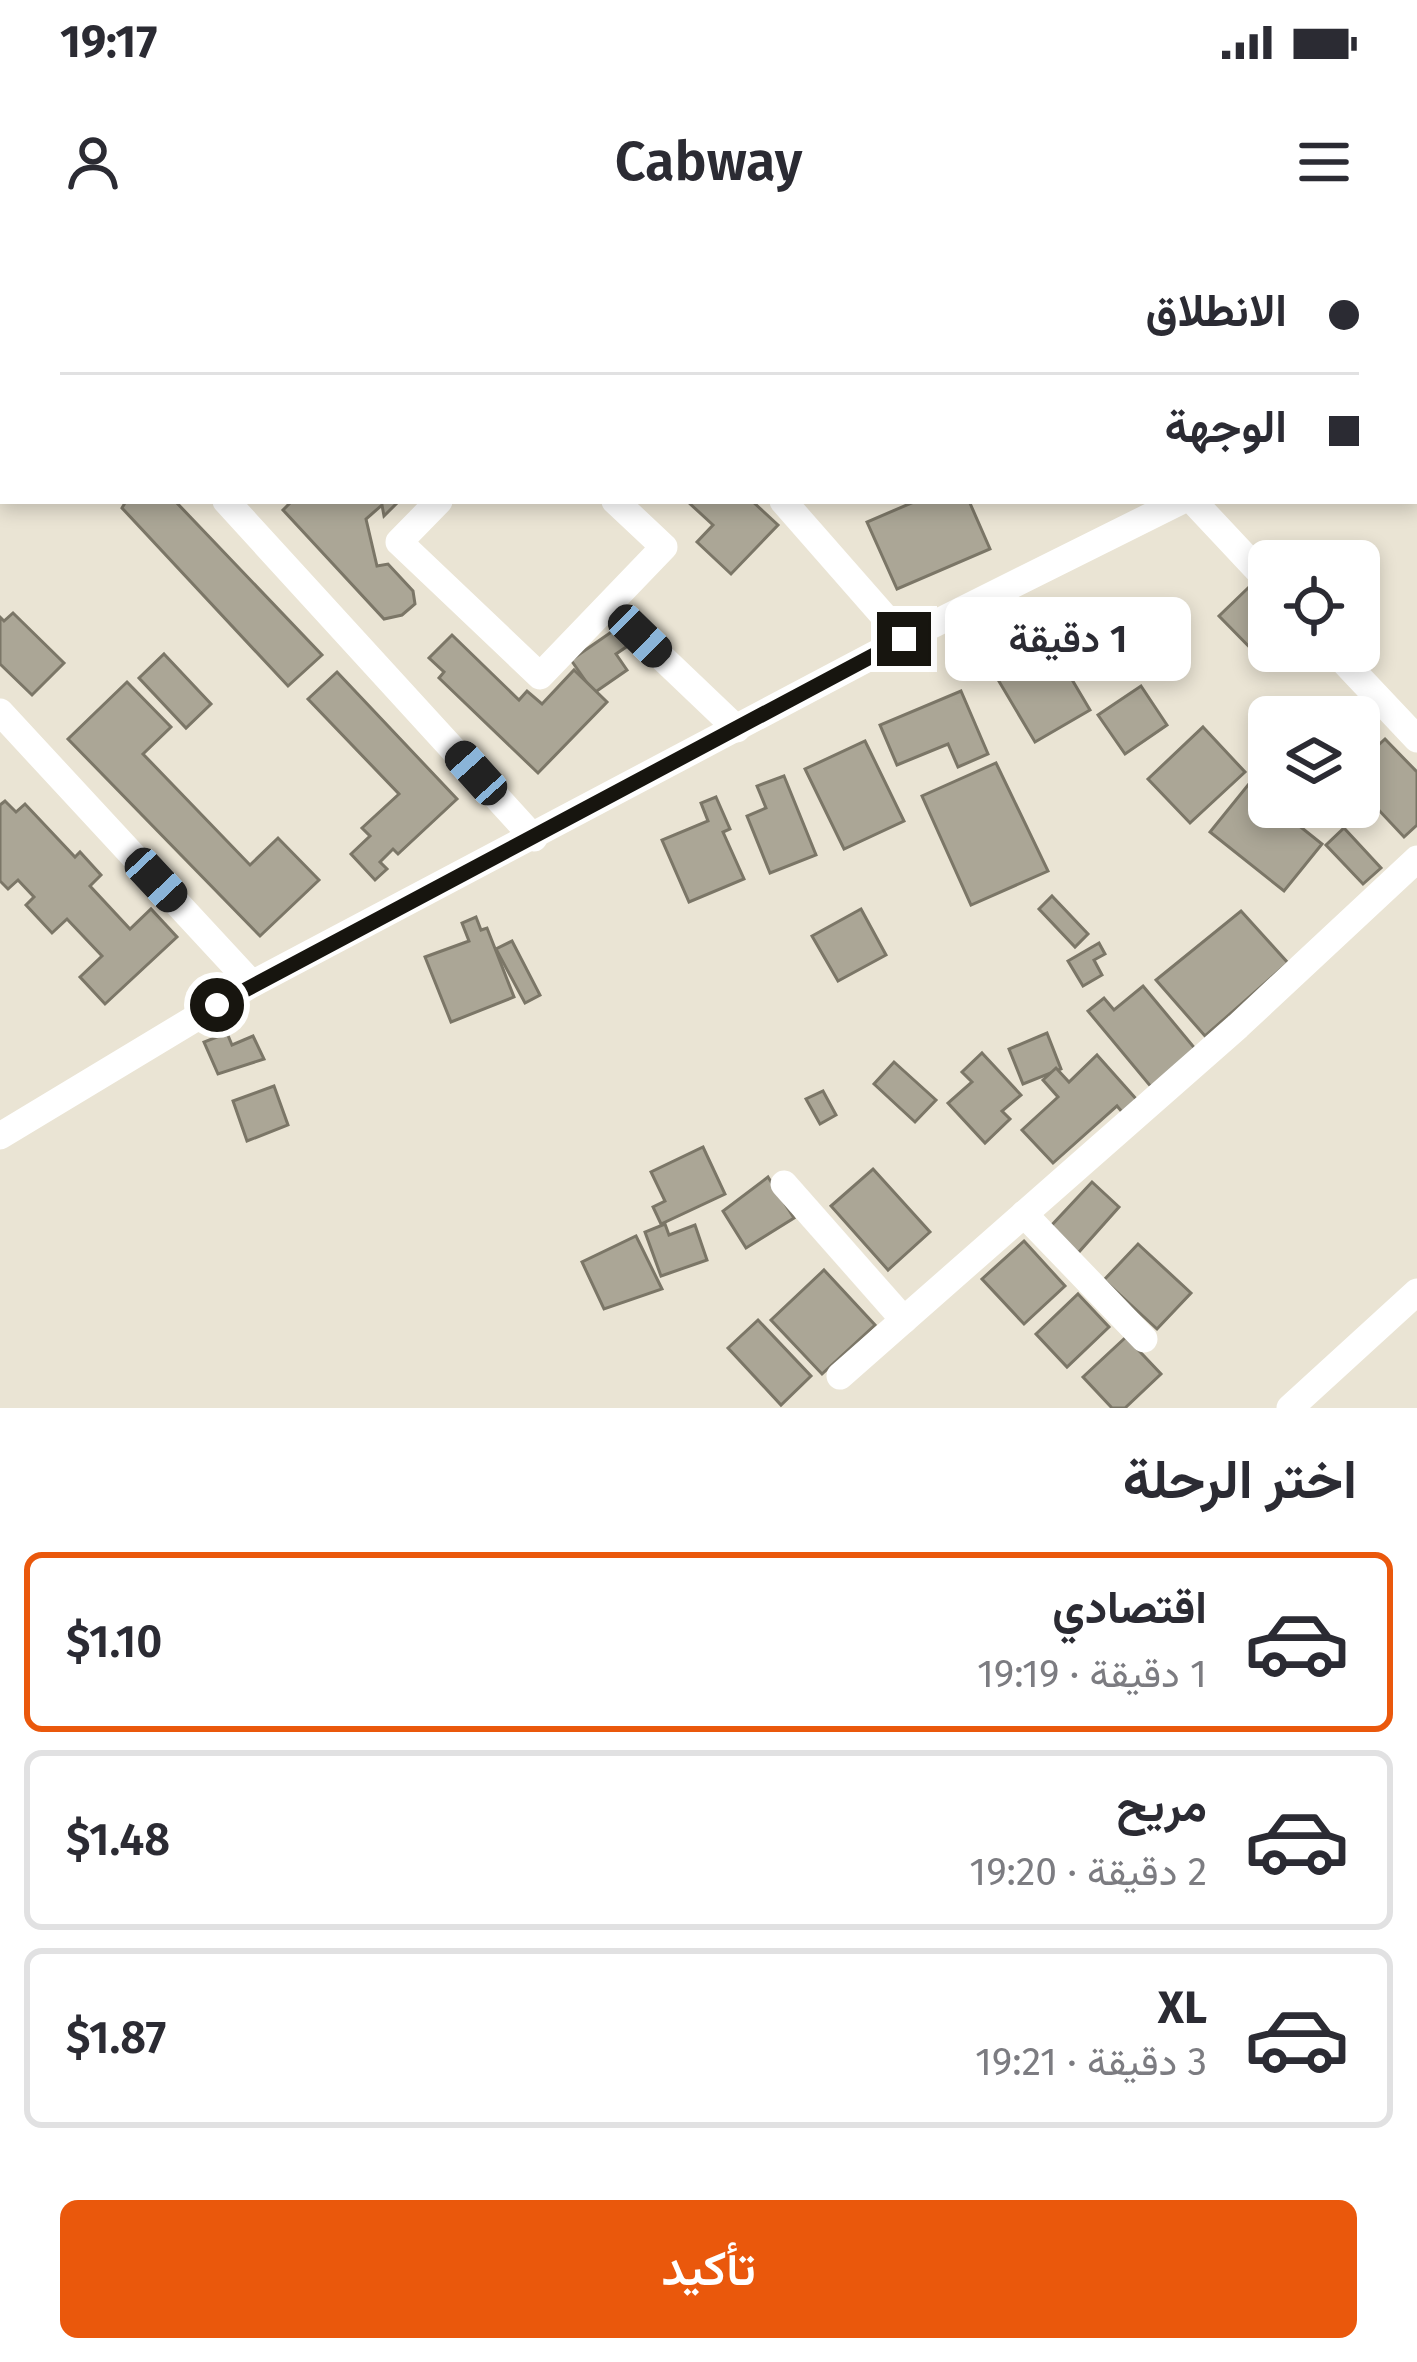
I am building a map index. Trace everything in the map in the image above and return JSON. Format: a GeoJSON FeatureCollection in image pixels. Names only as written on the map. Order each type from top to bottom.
{"type":"FeatureCollection","features":[{"type":"Feature","properties":{"kind":"street"},"geometry":{"type":"LineString","coordinates":[[436,504],[399,542],[540,676],[664,548],[618,504]]}},
{"type":"Feature","properties":{"kind":"street"},"geometry":{"type":"LineString","coordinates":[[0,1136],[252,984],[904,639],[1175,504]]}},
{"type":"Feature","properties":{"kind":"street"},"geometry":{"type":"LineString","coordinates":[[1195,504],[1248,560]]}},
{"type":"Feature","properties":{"kind":"street"},"geometry":{"type":"LineString","coordinates":[[798,505],[904,639]]}},
{"type":"Feature","properties":{"kind":"street"},"geometry":{"type":"LineString","coordinates":[[242,506],[534,838]]}},
{"type":"Feature","properties":{"kind":"street"},"geometry":{"type":"LineString","coordinates":[[608,605],[737,729]]}},
{"type":"Feature","properties":{"kind":"street"},"geometry":{"type":"LineString","coordinates":[[1354,672],[1417,739]]}},
{"type":"Feature","properties":{"kind":"street"},"geometry":{"type":"LineString","coordinates":[[0,712],[252,984]]}},
{"type":"Feature","properties":{"kind":"street"},"geometry":{"type":"LineString","coordinates":[[840,1376],[1417,860]]}},
{"type":"Feature","properties":{"kind":"street"},"geometry":{"type":"LineString","coordinates":[[784,1184],[904,1320]]}},
{"type":"Feature","properties":{"kind":"street"},"geometry":{"type":"LineString","coordinates":[[1024,1214],[1144,1339]]}},
{"type":"Feature","properties":{"kind":"street"},"geometry":{"type":"LineString","coordinates":[[1290,1408],[1417,1292]]}},
{"type":"Feature","properties":{"kind":"building"},"geometry":{"type":"Polygon","coordinates":[[[124,504],[178,504],[322,655],[288,686],[122,508],[124,504]]]}},
{"type":"Feature","properties":{"kind":"building"},"geometry":{"type":"Polygon","coordinates":[[[289,504],[396,504],[384,516],[382,505],[366,519],[377,566],[388,564],[413,591],[415,604],[402,615],[384,619],[283,510],[289,504]]]}},
{"type":"Feature","properties":{"kind":"building"},"geometry":{"type":"Polygon","coordinates":[[[690,504],[755,504],[778,525],[731,574],[697,542],[713,525],[690,504]]]}},
{"type":"Feature","properties":{"kind":"building"},"geometry":{"type":"Polygon","coordinates":[[[909,504],[970,504],[990,549],[897,589],[867,522],[909,504]]]}},
{"type":"Feature","properties":{"kind":"building"},"geometry":{"type":"Polygon","coordinates":[[[1248,588],[1248,646],[1219,616],[1248,588]]]}},
{"type":"Feature","properties":{"kind":"building"},"geometry":{"type":"Polygon","coordinates":[[[13,613],[64,663],[32,695],[0,664],[0,617],[4,621],[13,613]]]}},
{"type":"Feature","properties":{"kind":"building"},"geometry":{"type":"Polygon","coordinates":[[[1039,624],[1090,710],[1035,742],[984,656],[1039,624]]]}},
{"type":"Feature","properties":{"kind":"building"},"geometry":{"type":"Polygon","coordinates":[[[620,626],[632,643],[616,654],[627,670],[594,693],[571,660],[620,626]]]}},
{"type":"Feature","properties":{"kind":"building"},"geometry":{"type":"Polygon","coordinates":[[[452,635],[519,700],[527,691],[542,704],[574,670],[607,702],[538,773],[439,678],[444,672],[429,658],[452,635]]]}},
{"type":"Feature","properties":{"kind":"building"},"geometry":{"type":"Polygon","coordinates":[[[164,654],[211,704],[186,728],[139,678],[164,654]]]}},
{"type":"Feature","properties":{"kind":"building"},"geometry":{"type":"Polygon","coordinates":[[[337,672],[457,799],[398,854],[393,849],[380,862],[387,869],[375,880],[351,854],[370,836],[362,828],[399,794],[308,699],[337,672]]]}},
{"type":"Feature","properties":{"kind":"building"},"geometry":{"type":"Polygon","coordinates":[[[127,682],[171,727],[143,754],[250,865],[278,838],[319,880],[260,936],[68,739],[127,682]]]}},
{"type":"Feature","properties":{"kind":"building"},"geometry":{"type":"Polygon","coordinates":[[[1141,686],[1167,725],[1125,754],[1098,715],[1141,686]]]}},
{"type":"Feature","properties":{"kind":"building"},"geometry":{"type":"Polygon","coordinates":[[[961,691],[988,754],[958,767],[948,744],[897,765],[880,725],[961,691]]]}},
{"type":"Feature","properties":{"kind":"building"},"geometry":{"type":"Polygon","coordinates":[[[1203,727],[1245,772],[1190,823],[1148,779],[1203,727]]]}},
{"type":"Feature","properties":{"kind":"building"},"geometry":{"type":"Polygon","coordinates":[[[1385,739],[1417,772],[1417,825],[1404,837],[1380,811],[1380,744],[1385,739]]]}},
{"type":"Feature","properties":{"kind":"building"},"geometry":{"type":"Polygon","coordinates":[[[865,741],[904,821],[844,849],[805,769],[865,741]]]}},
{"type":"Feature","properties":{"kind":"building"},"geometry":{"type":"Polygon","coordinates":[[[996,763],[1048,871],[971,905],[922,796],[996,763]]]}},
{"type":"Feature","properties":{"kind":"building"},"geometry":{"type":"Polygon","coordinates":[[[784,776],[816,855],[770,873],[747,816],[766,808],[757,786],[784,776]]]}},
{"type":"Feature","properties":{"kind":"building"},"geometry":{"type":"Polygon","coordinates":[[[1248,785],[1248,828],[1302,828],[1322,844],[1284,891],[1210,832],[1248,785]]]}},
{"type":"Feature","properties":{"kind":"building"},"geometry":{"type":"Polygon","coordinates":[[[716,797],[730,829],[723,832],[744,879],[689,902],[662,840],[708,821],[701,803],[716,797]]]}},
{"type":"Feature","properties":{"kind":"building"},"geometry":{"type":"Polygon","coordinates":[[[5,801],[16,812],[25,804],[75,857],[80,852],[101,875],[90,886],[130,929],[151,909],[177,937],[105,1004],[80,977],[102,956],[67,919],[52,933],[26,905],[34,897],[18,880],[8,889],[0,881],[0,805],[5,801]]]}},
{"type":"Feature","properties":{"kind":"building"},"geometry":{"type":"Polygon","coordinates":[[[1344,828],[1381,868],[1363,884],[1326,845],[1344,828]]]}},
{"type":"Feature","properties":{"kind":"building"},"geometry":{"type":"Polygon","coordinates":[[[1052,896],[1088,934],[1075,947],[1039,909],[1052,896]]]}},
{"type":"Feature","properties":{"kind":"building"},"geometry":{"type":"Polygon","coordinates":[[[861,909],[886,955],[838,981],[812,936],[861,909]]]}},
{"type":"Feature","properties":{"kind":"building"},"geometry":{"type":"Polygon","coordinates":[[[1241,911],[1288,963],[1205,1036],[1156,980],[1241,911]]]}},
{"type":"Feature","properties":{"kind":"building"},"geometry":{"type":"Polygon","coordinates":[[[476,917],[481,930],[487,928],[514,997],[451,1022],[425,957],[469,941],[462,923],[476,917]]]}},
{"type":"Feature","properties":{"kind":"building"},"geometry":{"type":"Polygon","coordinates":[[[512,941],[540,995],[525,1003],[496,949],[512,941]]]}},
{"type":"Feature","properties":{"kind":"building"},"geometry":{"type":"Polygon","coordinates":[[[1099,943],[1105,954],[1094,960],[1102,975],[1083,986],[1068,961],[1099,943]]]}},
{"type":"Feature","properties":{"kind":"building"},"geometry":{"type":"Polygon","coordinates":[[[1143,986],[1197,1051],[1152,1088],[1088,1011],[1104,998],[1114,1010],[1143,986]]]}},
{"type":"Feature","properties":{"kind":"building"},"geometry":{"type":"Polygon","coordinates":[[[227,1033],[232,1045],[253,1036],[264,1059],[218,1074],[204,1042],[227,1033]]]}},
{"type":"Feature","properties":{"kind":"building"},"geometry":{"type":"Polygon","coordinates":[[[1047,1033],[1061,1069],[1023,1084],[1009,1049],[1047,1033]]]}},
{"type":"Feature","properties":{"kind":"building"},"geometry":{"type":"Polygon","coordinates":[[[982,1053],[1021,1095],[1002,1111],[1010,1119],[985,1143],[948,1103],[972,1082],[962,1072],[982,1053]]]}},
{"type":"Feature","properties":{"kind":"building"},"geometry":{"type":"Polygon","coordinates":[[[1097,1055],[1137,1100],[1123,1113],[1117,1106],[1053,1163],[1022,1130],[1058,1097],[1043,1080],[1056,1068],[1069,1082],[1097,1055]]]}},
{"type":"Feature","properties":{"kind":"building"},"geometry":{"type":"Polygon","coordinates":[[[894,1062],[936,1100],[915,1122],[874,1084],[894,1062]]]}},
{"type":"Feature","properties":{"kind":"building"},"geometry":{"type":"Polygon","coordinates":[[[274,1086],[288,1125],[247,1141],[233,1101],[274,1086]]]}},
{"type":"Feature","properties":{"kind":"building"},"geometry":{"type":"Polygon","coordinates":[[[823,1091],[836,1115],[820,1124],[806,1099],[823,1091]]]}},
{"type":"Feature","properties":{"kind":"building"},"geometry":{"type":"Polygon","coordinates":[[[703,1147],[725,1194],[661,1224],[653,1207],[665,1201],[651,1172],[703,1147]]]}},
{"type":"Feature","properties":{"kind":"building"},"geometry":{"type":"Polygon","coordinates":[[[873,1169],[930,1232],[888,1270],[831,1206],[873,1169]]]}},
{"type":"Feature","properties":{"kind":"building"},"geometry":{"type":"Polygon","coordinates":[[[768,1177],[794,1218],[746,1248],[723,1211],[768,1177]]]}},
{"type":"Feature","properties":{"kind":"building"},"geometry":{"type":"Polygon","coordinates":[[[1092,1182],[1119,1207],[1078,1253],[1050,1227],[1092,1182]]]}},
{"type":"Feature","properties":{"kind":"building"},"geometry":{"type":"Polygon","coordinates":[[[665,1224],[669,1235],[695,1225],[707,1260],[661,1276],[645,1232],[665,1224]]]}},
{"type":"Feature","properties":{"kind":"building"},"geometry":{"type":"Polygon","coordinates":[[[636,1236],[662,1289],[604,1309],[582,1262],[636,1236]]]}},
{"type":"Feature","properties":{"kind":"building"},"geometry":{"type":"Polygon","coordinates":[[[1024,1241],[1065,1286],[1024,1324],[982,1279],[1024,1241]]]}},
{"type":"Feature","properties":{"kind":"building"},"geometry":{"type":"Polygon","coordinates":[[[1138,1244],[1191,1293],[1157,1329],[1104,1280],[1138,1244]]]}},
{"type":"Feature","properties":{"kind":"building"},"geometry":{"type":"Polygon","coordinates":[[[824,1270],[875,1325],[822,1374],[771,1320],[824,1270]]]}},
{"type":"Feature","properties":{"kind":"building"},"geometry":{"type":"Polygon","coordinates":[[[1078,1294],[1109,1327],[1067,1367],[1036,1334],[1078,1294]]]}},
{"type":"Feature","properties":{"kind":"building"},"geometry":{"type":"Polygon","coordinates":[[[758,1320],[811,1376],[781,1405],[728,1348],[758,1320]]]}},
{"type":"Feature","properties":{"kind":"building"},"geometry":{"type":"Polygon","coordinates":[[[1126,1337],[1161,1374],[1125,1408],[1112,1408],[1083,1377],[1126,1337]]]}},
{"type":"Feature","properties":{"kind":"route"},"geometry":{"type":"LineString","coordinates":[[217,1005],[904,639]]}}]}
